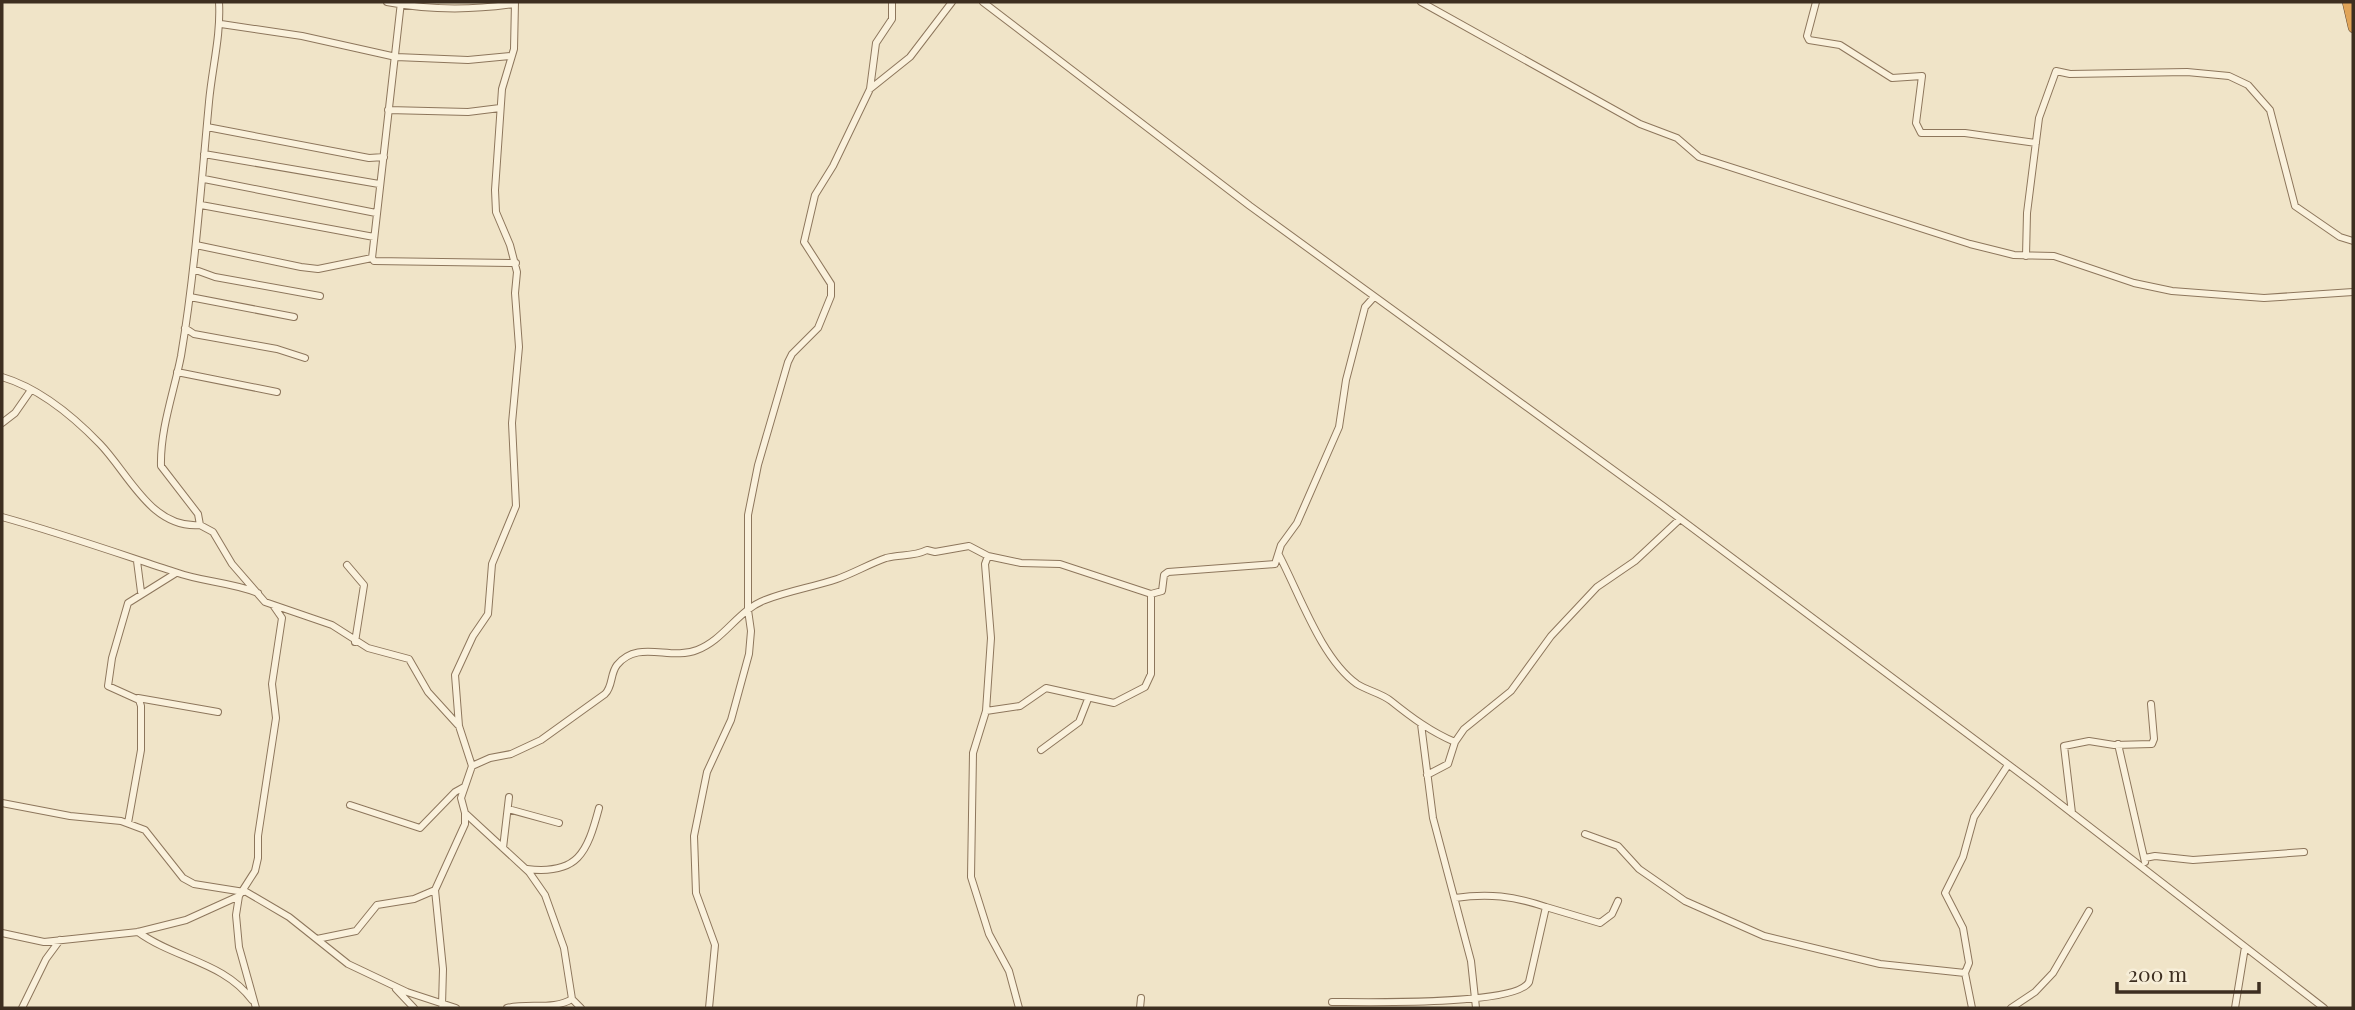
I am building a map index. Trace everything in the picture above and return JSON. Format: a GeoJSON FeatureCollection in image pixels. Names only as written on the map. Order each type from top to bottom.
{"type":"FeatureCollection","features":[{"type":"Feature","properties":{"kind":"highway"},"geometry":{"type":"LineString","coordinates":[[2347,2],[2353,28]]}},
{"type":"Feature","properties":{"kind":"street"},"geometry":{"type":"LineString","coordinates":[[200,525],[198,514],[161,466],[170,393],[177,372],[190,298],[204,179],[207,127],[221,24],[219,2]]}},
{"type":"Feature","properties":{"kind":"street"},"geometry":{"type":"LineString","coordinates":[[387,2],[486,8],[514,3],[514,49],[500,108],[495,208],[516,263],[515,293],[520,324],[512,423],[516,506],[492,564],[488,614],[473,636],[455,675],[459,726],[472,766],[461,798],[465,824],[435,890],[443,970],[442,1005]]}},
{"type":"Feature","properties":{"kind":"street"},"geometry":{"type":"LineString","coordinates":[[709,1008],[715,945],[696,893],[694,836],[705,778],[731,720],[749,654],[751,631],[748,610],[748,515],[758,465],[788,362],[792,354],[818,328],[831,296],[831,284],[806,248],[804,236],[815,195],[833,166],[870,89],[876,43],[892,19],[892,2]]}},
{"type":"Feature","properties":{"kind":"street"},"geometry":{"type":"LineString","coordinates":[[870,89],[910,57],[952,2]]}},
{"type":"Feature","properties":{"kind":"street"},"geometry":{"type":"LineString","coordinates":[[983,2],[1374,297],[1680,519],[2072,813],[2324,1008]]}},
{"type":"Feature","properties":{"kind":"street"},"geometry":{"type":"LineString","coordinates":[[1422,2],[1640,124],[1677,138],[1699,157],[1970,244],[2026,256],[2061,257],[2134,283],[2172,291],[2264,298],[2353,292]]}},
{"type":"Feature","properties":{"kind":"street"},"geometry":{"type":"LineString","coordinates":[[1816,2],[1807,36],[1809,40],[1840,45],[1892,78],[1922,76],[1916,122],[1921,133],[1965,133],[2036,143]]}},
{"type":"Feature","properties":{"kind":"street"},"geometry":{"type":"LineString","coordinates":[[372,258],[401,3]]}},
{"type":"Feature","properties":{"kind":"street"},"geometry":{"type":"LineString","coordinates":[[221,24],[302,36],[396,57],[468,60],[511,56]]}},
{"type":"Feature","properties":{"kind":"street"},"geometry":{"type":"LineString","coordinates":[[2026,256],[2027,219],[2039,118],[2056,71],[2070,74],[2187,72],[2229,76],[2252,88],[2270,110],[2295,206],[2340,237],[2353,241]]}},
{"type":"Feature","properties":{"kind":"street"},"geometry":{"type":"LineString","coordinates":[[388,110],[468,112],[500,108]]}},
{"type":"Feature","properties":{"kind":"street"},"geometry":{"type":"LineString","coordinates":[[207,127],[369,158],[384,157]]}},
{"type":"Feature","properties":{"kind":"street"},"geometry":{"type":"LineString","coordinates":[[204,154],[379,184]]}},
{"type":"Feature","properties":{"kind":"street"},"geometry":{"type":"LineString","coordinates":[[204,179],[376,213]]}},
{"type":"Feature","properties":{"kind":"street"},"geometry":{"type":"LineString","coordinates":[[201,205],[374,237]]}},
{"type":"Feature","properties":{"kind":"street"},"geometry":{"type":"LineString","coordinates":[[196,245],[310,268],[372,258],[374,261],[516,263]]}},
{"type":"Feature","properties":{"kind":"street"},"geometry":{"type":"LineString","coordinates":[[193,269],[215,277],[320,296]]}},
{"type":"Feature","properties":{"kind":"street"},"geometry":{"type":"LineString","coordinates":[[472,766],[519,751],[556,731],[605,694],[611,687],[617,665],[633,653],[650,650],[665,653],[694,651],[722,635],[748,610],[766,600],[836,579],[892,557],[915,556],[927,550],[934,552],[969,546],[988,556],[1025,564],[1057,564],[1151,594],[1162,592],[1164,575],[1168,572],[1275,564],[1281,545],[1297,523],[1339,427],[1346,380],[1365,307],[1374,297]]}},
{"type":"Feature","properties":{"kind":"street"},"geometry":{"type":"LineString","coordinates":[[190,298],[294,317]]}},
{"type":"Feature","properties":{"kind":"street"},"geometry":{"type":"LineString","coordinates":[[185,328],[194,334],[277,349],[305,358]]}},
{"type":"Feature","properties":{"kind":"street"},"geometry":{"type":"LineString","coordinates":[[177,372],[277,392]]}},
{"type":"Feature","properties":{"kind":"street"},"geometry":{"type":"LineString","coordinates":[[2,377],[32,390],[76,421],[93,437],[147,503],[170,520],[186,526],[200,525],[213,532],[232,564],[282,618],[272,684],[275,718],[258,836],[257,865],[242,892],[236,915],[239,947],[256,1006]]}},
{"type":"Feature","properties":{"kind":"street"},"geometry":{"type":"LineString","coordinates":[[2,423],[15,413],[32,390]]}},
{"type":"Feature","properties":{"kind":"street"},"geometry":{"type":"LineString","coordinates":[[2,517],[55,531],[176,573],[233,584],[258,593]]}},
{"type":"Feature","properties":{"kind":"street"},"geometry":{"type":"LineString","coordinates":[[1427,775],[1448,764],[1455,742],[1464,729],[1511,691],[1551,636],[1602,581],[1634,561],[1680,519]]}},
{"type":"Feature","properties":{"kind":"street"},"geometry":{"type":"LineString","coordinates":[[1279,555],[1332,660],[1357,684],[1386,697],[1421,724],[1455,742]]}},
{"type":"Feature","properties":{"kind":"street"},"geometry":{"type":"LineString","coordinates":[[988,556],[985,564],[991,638],[986,711],[973,753],[971,877],[989,933],[1009,971],[1019,1008]]}},
{"type":"Feature","properties":{"kind":"street"},"geometry":{"type":"LineString","coordinates":[[137,561],[141,592]]}},
{"type":"Feature","properties":{"kind":"street"},"geometry":{"type":"LineString","coordinates":[[347,565],[364,585],[355,642]]}},
{"type":"Feature","properties":{"kind":"street"},"geometry":{"type":"LineString","coordinates":[[176,573],[141,592],[128,603],[108,672],[108,686],[133,697],[218,712]]}},
{"type":"Feature","properties":{"kind":"street"},"geometry":{"type":"LineString","coordinates":[[986,711],[1020,706],[1046,688],[1078,694],[1107,704],[1120,702],[1149,683],[1152,674],[1151,594]]}},
{"type":"Feature","properties":{"kind":"street"},"geometry":{"type":"LineString","coordinates":[[271,604],[301,611],[331,625],[355,642],[409,659],[428,692],[459,726]]}},
{"type":"Feature","properties":{"kind":"street"},"geometry":{"type":"LineString","coordinates":[[128,823],[141,750],[141,706],[133,697]]}},
{"type":"Feature","properties":{"kind":"street"},"geometry":{"type":"LineString","coordinates":[[1041,750],[1079,722],[1088,699]]}},
{"type":"Feature","properties":{"kind":"street"},"geometry":{"type":"LineString","coordinates":[[2072,813],[2064,746],[2089,741],[2118,744],[2154,743],[2151,705]]}},
{"type":"Feature","properties":{"kind":"street"},"geometry":{"type":"LineString","coordinates":[[1421,724],[1433,818],[1471,961],[1476,1008]]}},
{"type":"Feature","properties":{"kind":"street"},"geometry":{"type":"LineString","coordinates":[[2118,744],[2145,858],[2144,869]]}},
{"type":"Feature","properties":{"kind":"street"},"geometry":{"type":"LineString","coordinates":[[1972,1008],[1965,973],[1969,963],[1963,928],[1945,892],[1963,857],[1974,817],[2008,765]]}},
{"type":"Feature","properties":{"kind":"street"},"geometry":{"type":"LineString","coordinates":[[350,805],[420,828],[455,792],[466,786]]}},
{"type":"Feature","properties":{"kind":"street"},"geometry":{"type":"LineString","coordinates":[[503,848],[509,797]]}},
{"type":"Feature","properties":{"kind":"street"},"geometry":{"type":"LineString","coordinates":[[2,803],[128,823],[151,835],[183,878],[194,884],[242,892],[289,917],[348,964],[395,987],[456,1008]]}},
{"type":"Feature","properties":{"kind":"street"},"geometry":{"type":"LineString","coordinates":[[526,869],[551,872],[579,858],[587,847],[599,808]]}},
{"type":"Feature","properties":{"kind":"street"},"geometry":{"type":"LineString","coordinates":[[508,809],[559,823]]}},
{"type":"Feature","properties":{"kind":"street"},"geometry":{"type":"LineString","coordinates":[[465,813],[526,869],[545,895],[555,918],[572,999],[582,1008]]}},
{"type":"Feature","properties":{"kind":"street"},"geometry":{"type":"LineString","coordinates":[[1585,834],[1618,846],[1639,869],[1685,901],[1763,936],[1880,964],[1965,973]]}},
{"type":"Feature","properties":{"kind":"street"},"geometry":{"type":"LineString","coordinates":[[2145,858],[2155,856],[2193,860],[2304,852]]}},
{"type":"Feature","properties":{"kind":"street"},"geometry":{"type":"LineString","coordinates":[[317,940],[356,931],[377,905],[414,899],[435,890]]}},
{"type":"Feature","properties":{"kind":"street"},"geometry":{"type":"LineString","coordinates":[[2,933],[30,941],[138,932],[186,920],[242,892]]}},
{"type":"Feature","properties":{"kind":"street"},"geometry":{"type":"LineString","coordinates":[[1455,898],[1480,894],[1506,895],[1600,923],[1612,915],[1618,901]]}},
{"type":"Feature","properties":{"kind":"street"},"geometry":{"type":"LineString","coordinates":[[1332,1002],[1476,1000],[1527,986],[1546,907]]}},
{"type":"Feature","properties":{"kind":"street"},"geometry":{"type":"LineString","coordinates":[[2011,1008],[2041,987],[2053,974],[2088,911]]}},
{"type":"Feature","properties":{"kind":"street"},"geometry":{"type":"LineString","coordinates":[[138,932],[163,947],[228,977],[244,989],[256,1006]]}},
{"type":"Feature","properties":{"kind":"street"},"geometry":{"type":"LineString","coordinates":[[22,1008],[46,959],[60,940]]}},
{"type":"Feature","properties":{"kind":"street"},"geometry":{"type":"LineString","coordinates":[[2235,1008],[2245,947]]}},
{"type":"Feature","properties":{"kind":"street"},"geometry":{"type":"LineString","coordinates":[[395,987],[414,1008]]}},
{"type":"Feature","properties":{"kind":"street"},"geometry":{"type":"LineString","coordinates":[[1140,1008],[1141,998]]}},
{"type":"Feature","properties":{"kind":"street"},"geometry":{"type":"LineString","coordinates":[[507,1008],[524,1005],[553,1006],[572,999]]}}]}
